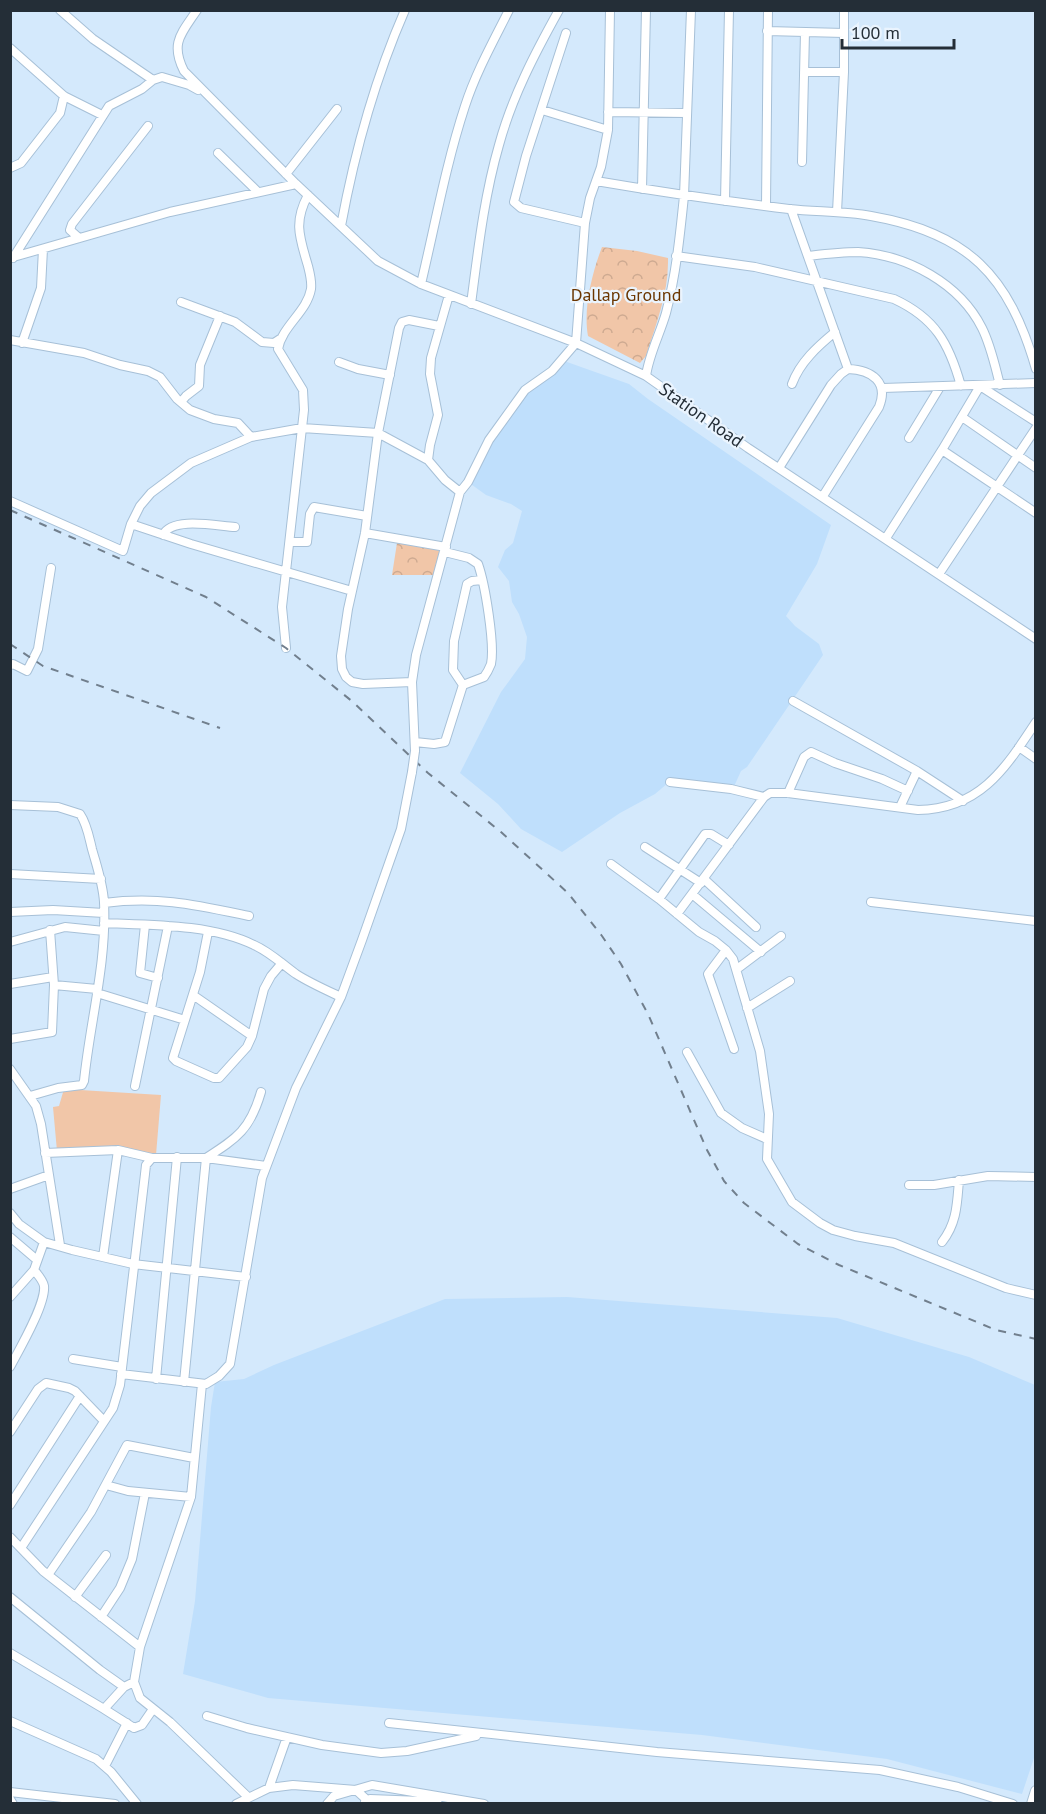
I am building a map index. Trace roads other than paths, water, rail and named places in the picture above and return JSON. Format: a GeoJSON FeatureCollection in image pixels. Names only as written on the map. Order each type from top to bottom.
{"type":"FeatureCollection","features":[{"type":"Feature","properties":{"kind":"street"},"geometry":{"type":"LineString","coordinates":[[60,10],[93,39],[153,80]]}},
{"type":"Feature","properties":{"kind":"street"},"geometry":{"type":"LineString","coordinates":[[197,10],[177,45],[177,57],[184,71],[296,184],[378,261],[421,284],[576,343],[646,376]]}},
{"type":"Feature","properties":{"kind":"street"},"geometry":{"type":"LineString","coordinates":[[341,226],[353,162],[370,102],[405,10]]}},
{"type":"Feature","properties":{"kind":"street"},"geometry":{"type":"LineString","coordinates":[[421,284],[465,105],[482,63],[509,10]]}},
{"type":"Feature","properties":{"kind":"street"},"geometry":{"type":"LineString","coordinates":[[471,304],[487,194],[499,144],[529,66],[559,10]]}},
{"type":"Feature","properties":{"kind":"street"},"geometry":{"type":"LineString","coordinates":[[73,1359],[156,1378],[202,1384],[219,1377],[230,1364],[262,1178],[296,1088],[341,997],[400,829],[415,747],[412,682],[416,655],[460,492],[468,482],[489,440],[525,390],[552,371],[576,343],[585,223],[602,167],[608,130],[610,10]]}},
{"type":"Feature","properties":{"kind":"street"},"geometry":{"type":"LineString","coordinates":[[642,189],[646,10]]}},
{"type":"Feature","properties":{"kind":"street","name":"Station Road"},"geometry":{"type":"LineString","coordinates":[[691,10],[684,196],[673,280],[666,312],[646,376],[1035,639]]}},
{"type":"Feature","properties":{"kind":"street"},"geometry":{"type":"LineString","coordinates":[[725,201],[729,10]]}},
{"type":"Feature","properties":{"kind":"street"},"geometry":{"type":"LineString","coordinates":[[766,205],[768,10]]}},
{"type":"Feature","properties":{"kind":"street"},"geometry":{"type":"LineString","coordinates":[[837,212],[844,72],[844,10]]}},
{"type":"Feature","properties":{"kind":"street"},"geometry":{"type":"LineString","coordinates":[[767,31],[844,33]]}},
{"type":"Feature","properties":{"kind":"street"},"geometry":{"type":"LineString","coordinates":[[802,162],[805,32]]}},
{"type":"Feature","properties":{"kind":"street"},"geometry":{"type":"LineString","coordinates":[[566,33],[526,156],[514,202],[521,208],[585,223]]}},
{"type":"Feature","properties":{"kind":"street"},"geometry":{"type":"LineString","coordinates":[[10,48],[64,96],[102,115]]}},
{"type":"Feature","properties":{"kind":"street"},"geometry":{"type":"LineString","coordinates":[[804,72],[844,72]]}},
{"type":"Feature","properties":{"kind":"street"},"geometry":{"type":"LineString","coordinates":[[12,258],[88,143],[109,106],[142,89],[153,80],[162,78],[205,94]]}},
{"type":"Feature","properties":{"kind":"street"},"geometry":{"type":"LineString","coordinates":[[10,168],[21,163],[60,113],[64,96]]}},
{"type":"Feature","properties":{"kind":"street"},"geometry":{"type":"LineString","coordinates":[[286,174],[337,109]]}},
{"type":"Feature","properties":{"kind":"street"},"geometry":{"type":"LineString","coordinates":[[542,110],[608,130]]}},
{"type":"Feature","properties":{"kind":"street"},"geometry":{"type":"LineString","coordinates":[[608,112],[687,113]]}},
{"type":"Feature","properties":{"kind":"street"},"geometry":{"type":"LineString","coordinates":[[79,238],[70,230],[72,224],[148,126]]}},
{"type":"Feature","properties":{"kind":"street"},"geometry":{"type":"LineString","coordinates":[[218,153],[258,192]]}},
{"type":"Feature","properties":{"kind":"street"},"geometry":{"type":"LineString","coordinates":[[596,181],[684,196],[870,216],[904,223],[936,234],[962,248],[985,267],[1005,293],[1022,328],[1035,369]]}},
{"type":"Feature","properties":{"kind":"street"},"geometry":{"type":"LineString","coordinates":[[12,258],[170,212],[296,184]]}},
{"type":"Feature","properties":{"kind":"street"},"geometry":{"type":"LineString","coordinates":[[181,302],[235,322],[262,342],[274,343],[280,339],[307,301],[312,283],[298,224],[300,210],[308,195]]}},
{"type":"Feature","properties":{"kind":"street"},"geometry":{"type":"LineString","coordinates":[[791,209],[848,369]]}},
{"type":"Feature","properties":{"kind":"street"},"geometry":{"type":"LineString","coordinates":[[22,343],[41,288],[43,249]]}},
{"type":"Feature","properties":{"kind":"street"},"geometry":{"type":"LineString","coordinates":[[808,256],[860,252],[884,256],[927,273],[953,290],[970,308],[983,328],[1000,385]]}},
{"type":"Feature","properties":{"kind":"street"},"geometry":{"type":"LineString","coordinates":[[676,256],[756,267],[818,283],[875,293],[912,307],[930,322],[944,339],[954,361],[961,386]]}},
{"type":"Feature","properties":{"kind":"street"},"geometry":{"type":"LineString","coordinates":[[428,460],[438,415],[430,374],[439,326],[449,296]]}},
{"type":"Feature","properties":{"kind":"street"},"geometry":{"type":"LineString","coordinates":[[181,402],[199,386],[200,365],[220,316]]}},
{"type":"Feature","properties":{"kind":"street"},"geometry":{"type":"LineString","coordinates":[[412,682],[363,684],[352,682],[342,669],[341,656],[368,516],[378,433],[399,328],[402,322],[409,320],[439,326]]}},
{"type":"Feature","properties":{"kind":"street"},"geometry":{"type":"LineString","coordinates":[[792,384],[814,349],[835,332]]}},
{"type":"Feature","properties":{"kind":"street"},"geometry":{"type":"LineString","coordinates":[[280,339],[278,349],[303,390],[304,410],[282,607],[286,648]]}},
{"type":"Feature","properties":{"kind":"street"},"geometry":{"type":"LineString","coordinates":[[10,340],[90,355],[148,371],[160,377],[190,410],[204,416],[238,423],[251,437]]}},
{"type":"Feature","properties":{"kind":"street"},"geometry":{"type":"LineString","coordinates":[[339,362],[358,369],[390,375]]}},
{"type":"Feature","properties":{"kind":"street"},"geometry":{"type":"LineString","coordinates":[[779,468],[831,385],[841,374],[848,369],[868,373],[883,388],[883,397],[823,496]]}},
{"type":"Feature","properties":{"kind":"street"},"geometry":{"type":"LineString","coordinates":[[883,388],[1035,383]]}},
{"type":"Feature","properties":{"kind":"street"},"geometry":{"type":"LineString","coordinates":[[886,538],[980,386]]}},
{"type":"Feature","properties":{"kind":"street"},"geometry":{"type":"LineString","coordinates":[[980,386],[1035,422]]}},
{"type":"Feature","properties":{"kind":"street"},"geometry":{"type":"LineString","coordinates":[[909,438],[940,387]]}},
{"type":"Feature","properties":{"kind":"street"},"geometry":{"type":"LineString","coordinates":[[962,417],[1035,468]]}},
{"type":"Feature","properties":{"kind":"street"},"geometry":{"type":"LineString","coordinates":[[10,501],[123,551],[131,524],[140,506],[151,493],[174,474],[213,453],[251,437],[302,428],[378,433],[428,460],[444,480],[460,492]]}},
{"type":"Feature","properties":{"kind":"street"},"geometry":{"type":"LineString","coordinates":[[939,574],[1035,428]]}},
{"type":"Feature","properties":{"kind":"street"},"geometry":{"type":"LineString","coordinates":[[942,450],[1035,513]]}},
{"type":"Feature","properties":{"kind":"street"},"geometry":{"type":"LineString","coordinates":[[290,542],[307,542],[310,514],[314,507],[368,516]]}},
{"type":"Feature","properties":{"kind":"street"},"geometry":{"type":"LineString","coordinates":[[131,524],[352,591]]}},
{"type":"Feature","properties":{"kind":"street"},"geometry":{"type":"LineString","coordinates":[[163,535],[166,529],[176,524],[235,527]]}},
{"type":"Feature","properties":{"kind":"street"},"geometry":{"type":"LineString","coordinates":[[364,533],[446,549],[473,560],[477,564],[482,580],[490,636],[491,663],[484,677],[463,685]]}},
{"type":"Feature","properties":{"kind":"street"},"geometry":{"type":"LineString","coordinates":[[10,665],[13,664],[27,671],[36,656],[51,568]]}},
{"type":"Feature","properties":{"kind":"street"},"geometry":{"type":"LineString","coordinates":[[463,685],[453,670],[457,622],[467,584],[482,580]]}},
{"type":"Feature","properties":{"kind":"street"},"geometry":{"type":"LineString","coordinates":[[415,747],[445,742],[463,685]]}},
{"type":"Feature","properties":{"kind":"street"},"geometry":{"type":"LineString","coordinates":[[793,701],[917,771],[963,801]]}},
{"type":"Feature","properties":{"kind":"street"},"geometry":{"type":"LineString","coordinates":[[677,914],[764,797],[770,794],[788,793],[900,807],[936,809],[963,801],[988,786],[1019,747],[1035,722]]}},
{"type":"Feature","properties":{"kind":"street"},"geometry":{"type":"LineString","coordinates":[[1019,747],[1035,759]]}},
{"type":"Feature","properties":{"kind":"street"},"geometry":{"type":"LineString","coordinates":[[788,793],[804,757],[811,752],[908,791]]}},
{"type":"Feature","properties":{"kind":"street"},"geometry":{"type":"LineString","coordinates":[[900,807],[917,771]]}},
{"type":"Feature","properties":{"kind":"street"},"geometry":{"type":"LineString","coordinates":[[670,782],[731,789],[764,797]]}},
{"type":"Feature","properties":{"kind":"street"},"geometry":{"type":"LineString","coordinates":[[10,805],[58,807],[74,810],[80,814],[86,825],[101,879],[104,903],[104,927],[97,991],[82,1085],[58,1088],[30,1096]]}},
{"type":"Feature","properties":{"kind":"street"},"geometry":{"type":"LineString","coordinates":[[659,899],[705,834],[711,834],[729,845]]}},
{"type":"Feature","properties":{"kind":"street"},"geometry":{"type":"LineString","coordinates":[[645,847],[679,870],[702,881],[756,927]]}},
{"type":"Feature","properties":{"kind":"street"},"geometry":{"type":"LineString","coordinates":[[610,864],[659,899],[699,932],[716,941],[726,950],[737,969],[760,1051],[768,1101],[767,1159],[792,1202],[820,1223],[855,1236],[894,1243],[1006,1288],[1035,1295]]}},
{"type":"Feature","properties":{"kind":"street"},"geometry":{"type":"LineString","coordinates":[[10,874],[101,879]]}},
{"type":"Feature","properties":{"kind":"street"},"geometry":{"type":"LineString","coordinates":[[692,894],[761,952]]}},
{"type":"Feature","properties":{"kind":"street"},"geometry":{"type":"LineString","coordinates":[[104,903],[133,899],[160,900],[188,903],[249,916]]}},
{"type":"Feature","properties":{"kind":"street"},"geometry":{"type":"LineString","coordinates":[[871,902],[1035,921]]}},
{"type":"Feature","properties":{"kind":"street"},"geometry":{"type":"LineString","coordinates":[[10,912],[53,910],[104,913]]}},
{"type":"Feature","properties":{"kind":"street"},"geometry":{"type":"LineString","coordinates":[[10,942],[50,930],[76,927],[146,925],[208,932],[249,942],[312,983],[341,997]]}},
{"type":"Feature","properties":{"kind":"street"},"geometry":{"type":"LineString","coordinates":[[146,925],[140,973],[158,978]]}},
{"type":"Feature","properties":{"kind":"street"},"geometry":{"type":"LineString","coordinates":[[135,1086],[168,926]]}},
{"type":"Feature","properties":{"kind":"street"},"geometry":{"type":"LineString","coordinates":[[10,1039],[52,1032],[54,981],[50,930]]}},
{"type":"Feature","properties":{"kind":"street"},"geometry":{"type":"LineString","coordinates":[[208,932],[193,995],[173,1058],[214,1078],[219,1078],[247,1047],[264,989],[282,963]]}},
{"type":"Feature","properties":{"kind":"street"},"geometry":{"type":"LineString","coordinates":[[737,969],[782,936]]}},
{"type":"Feature","properties":{"kind":"street"},"geometry":{"type":"LineString","coordinates":[[726,950],[709,969],[708,974],[734,1049]]}},
{"type":"Feature","properties":{"kind":"street"},"geometry":{"type":"LineString","coordinates":[[10,984],[54,981],[97,991],[185,1020]]}},
{"type":"Feature","properties":{"kind":"street"},"geometry":{"type":"LineString","coordinates":[[747,1008],[790,981]]}},
{"type":"Feature","properties":{"kind":"street"},"geometry":{"type":"LineString","coordinates":[[193,995],[252,1036]]}},
{"type":"Feature","properties":{"kind":"street"},"geometry":{"type":"LineString","coordinates":[[687,1052],[721,1113],[742,1128],[767,1139]]}},
{"type":"Feature","properties":{"kind":"street"},"geometry":{"type":"LineString","coordinates":[[10,1069],[30,1096],[38,1115],[60,1245]]}},
{"type":"Feature","properties":{"kind":"street"},"geometry":{"type":"LineString","coordinates":[[184,1382],[206,1158],[243,1132],[258,1104],[261,1092]]}},
{"type":"Feature","properties":{"kind":"street"},"geometry":{"type":"LineString","coordinates":[[45,1153],[118,1150],[152,1158],[206,1158],[266,1166]]}},
{"type":"Feature","properties":{"kind":"street"},"geometry":{"type":"LineString","coordinates":[[103,1257],[118,1150]]}},
{"type":"Feature","properties":{"kind":"street"},"geometry":{"type":"LineString","coordinates":[[156,1378],[177,1157]]}},
{"type":"Feature","properties":{"kind":"street"},"geometry":{"type":"LineString","coordinates":[[21,1548],[113,1408],[122,1371],[145,1174],[148,1162],[152,1158]]}},
{"type":"Feature","properties":{"kind":"street"},"geometry":{"type":"LineString","coordinates":[[10,1189],[49,1175]]}},
{"type":"Feature","properties":{"kind":"street"},"geometry":{"type":"LineString","coordinates":[[909,1185],[934,1185],[988,1176],[1035,1177]]}},
{"type":"Feature","properties":{"kind":"street"},"geometry":{"type":"LineString","coordinates":[[942,1242],[956,1217],[959,1180]]}},
{"type":"Feature","properties":{"kind":"street"},"geometry":{"type":"LineString","coordinates":[[10,1213],[19,1224],[44,1242],[60,1245],[72,1251],[133,1264],[246,1276]]}},
{"type":"Feature","properties":{"kind":"street"},"geometry":{"type":"LineString","coordinates":[[10,1237],[37,1260]]}},
{"type":"Feature","properties":{"kind":"street"},"geometry":{"type":"LineString","coordinates":[[10,1297],[34,1270],[44,1242]]}},
{"type":"Feature","properties":{"kind":"street"},"geometry":{"type":"LineString","coordinates":[[10,1367],[38,1311],[44,1292],[44,1284],[34,1270]]}},
{"type":"Feature","properties":{"kind":"street"},"geometry":{"type":"LineString","coordinates":[[10,1432],[41,1385],[46,1383],[69,1388],[104,1421]]}},
{"type":"Feature","properties":{"kind":"street"},"geometry":{"type":"LineString","coordinates":[[202,1384],[191,1497],[140,1647],[134,1682],[140,1698],[171,1722],[248,1797]]}},
{"type":"Feature","properties":{"kind":"street"},"geometry":{"type":"LineString","coordinates":[[10,1505],[80,1396]]}},
{"type":"Feature","properties":{"kind":"street"},"geometry":{"type":"LineString","coordinates":[[48,1575],[91,1512],[127,1445],[194,1458]]}},
{"type":"Feature","properties":{"kind":"street"},"geometry":{"type":"LineString","coordinates":[[106,1485],[128,1491],[191,1497]]}},
{"type":"Feature","properties":{"kind":"street"},"geometry":{"type":"LineString","coordinates":[[102,1617],[120,1588],[132,1559],[145,1493]]}},
{"type":"Feature","properties":{"kind":"street"},"geometry":{"type":"LineString","coordinates":[[10,1537],[48,1575],[140,1647]]}},
{"type":"Feature","properties":{"kind":"street"},"geometry":{"type":"LineString","coordinates":[[75,1597],[106,1555]]}},
{"type":"Feature","properties":{"kind":"street"},"geometry":{"type":"LineString","coordinates":[[10,1597],[124,1688]]}},
{"type":"Feature","properties":{"kind":"street"},"geometry":{"type":"LineString","coordinates":[[10,1653],[127,1723],[138,1727],[153,1709]]}},
{"type":"Feature","properties":{"kind":"street"},"geometry":{"type":"LineString","coordinates":[[104,1709],[124,1688],[134,1682]]}},
{"type":"Feature","properties":{"kind":"street"},"geometry":{"type":"LineString","coordinates":[[207,1716],[322,1745],[381,1753],[407,1751],[486,1734]]}},
{"type":"Feature","properties":{"kind":"street"},"geometry":{"type":"LineString","coordinates":[[10,1721],[96,1759],[105,1766],[137,1803]]}},
{"type":"Feature","properties":{"kind":"street"},"geometry":{"type":"LineString","coordinates":[[105,1766],[127,1723]]}},
{"type":"Feature","properties":{"kind":"street"},"geometry":{"type":"LineString","coordinates":[[389,1723],[657,1752],[880,1770],[958,1787],[1013,1803]]}},
{"type":"Feature","properties":{"kind":"street"},"geometry":{"type":"LineString","coordinates":[[269,1788],[287,1737]]}},
{"type":"Feature","properties":{"kind":"street"},"geometry":{"type":"LineString","coordinates":[[236,1803],[269,1788],[293,1785],[356,1790],[365,1802],[370,1799],[422,1799],[484,1803]]}},
{"type":"Feature","properties":{"kind":"street"},"geometry":{"type":"LineString","coordinates":[[327,1803],[334,1796],[372,1785],[438,1803]]}},
{"type":"Feature","properties":{"kind":"street"},"geometry":{"type":"LineString","coordinates":[[1032,1803],[1035,1791]]}},
{"type":"Feature","properties":{"kind":"street"},"geometry":{"type":"LineString","coordinates":[[10,1792],[115,1803]]}},
{"type":"Feature","properties":{"kind":"street"},"geometry":{"type":"LineString","coordinates":[[10,1799],[13,1803]]}},
{"type":"Feature","properties":{"kind":"railway"},"geometry":{"type":"LineString","coordinates":[[10,510],[206,597],[286,648],[353,702],[428,773],[501,832],[568,893],[621,964],[648,1014],[707,1150],[724,1181],[744,1203],[798,1244],[839,1265],[996,1330],[1036,1339]]}},
{"type":"Feature","properties":{"kind":"railway"},"geometry":{"type":"LineString","coordinates":[[10,644],[43,666],[220,728]]}},
{"type":"Feature","properties":{"kind":"park label","name":"Dallap Ground"},"geometry":{"type":"Point","coordinates":[626,295]}}]}
